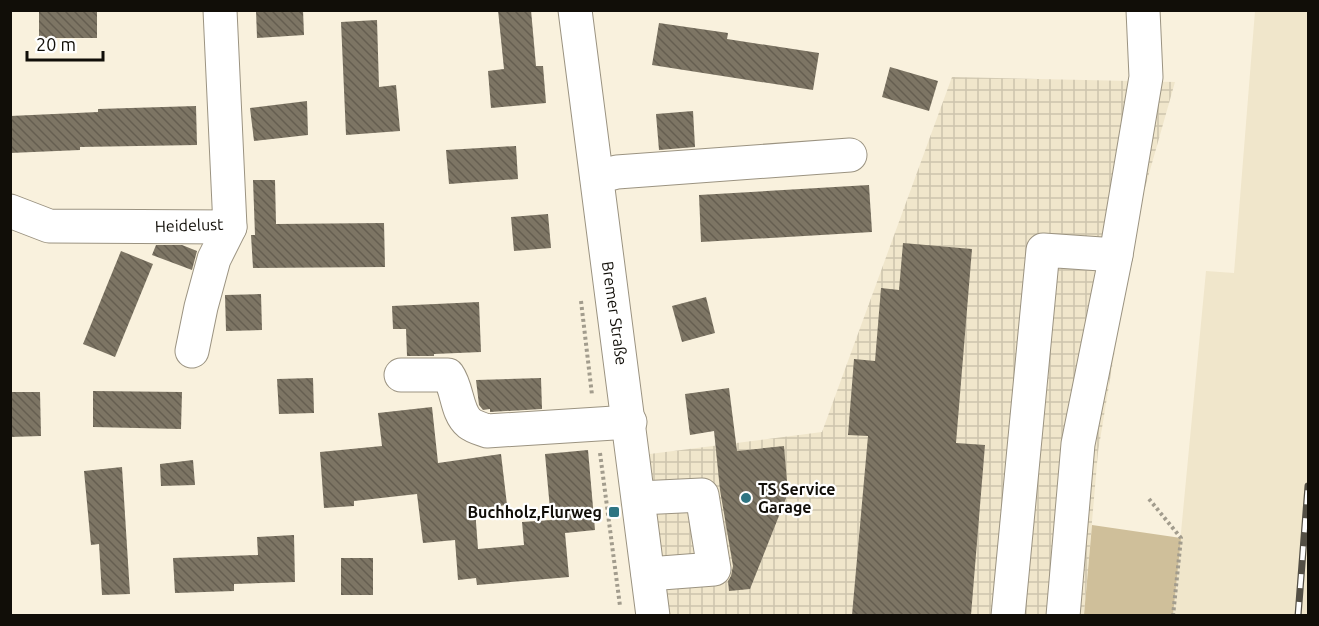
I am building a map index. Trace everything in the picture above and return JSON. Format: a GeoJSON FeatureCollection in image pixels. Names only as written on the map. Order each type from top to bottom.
{"type":"FeatureCollection","features":[{"type":"Feature","properties":{"kind":"street","name":"Heidelust"},"geometry":{"type":"LineString","coordinates":[[10,211],[49,226],[230,227],[220,10]]}},
{"type":"Feature","properties":{"kind":"street","name":"Bremer Straße"},"geometry":{"type":"LineString","coordinates":[[575,10],[630,422],[653,615]]}},
{"type":"Feature","properties":{"kind":"street"},"geometry":{"type":"LineString","coordinates":[[1063,615],[1078,444],[1116,255],[1146,77],[1143,10]]}},
{"type":"Feature","properties":{"kind":"street"},"geometry":{"type":"LineString","coordinates":[[597,177],[617,172],[850,155]]}},
{"type":"Feature","properties":{"kind":"street"},"geometry":{"type":"LineString","coordinates":[[192,351],[214,259],[230,227]]}},
{"type":"Feature","properties":{"kind":"street"},"geometry":{"type":"LineString","coordinates":[[1008,615],[1043,250],[1116,255]]}},
{"type":"Feature","properties":{"kind":"street"},"geometry":{"type":"LineString","coordinates":[[401,375],[448,375],[454,383],[459,406],[469,423],[487,431],[630,422]]}},
{"type":"Feature","properties":{"kind":"street"},"geometry":{"type":"LineString","coordinates":[[639,498],[702,495],[714,569],[648,574]]}},
{"type":"Feature","properties":{"kind":"path"},"geometry":{"type":"LineString","coordinates":[[1149,499],[1181,538],[1173,615]]}},
{"type":"Feature","properties":{"kind":"shaded area"},"geometry":{"type":"Polygon","coordinates":[[[1255,11],[1308,11],[1308,615],[1173,616],[1206,271],[1234,273],[1255,11]]]}},
{"type":"Feature","properties":{"kind":"shaded area"},"geometry":{"type":"Polygon","coordinates":[[[952,77],[1175,82],[1137,216],[1098,452],[1084,615],[653,615],[634,456],[822,432],[952,77]]]}},
{"type":"Feature","properties":{"kind":"shaded area"},"geometry":{"type":"Polygon","coordinates":[[[1092,525],[1181,538],[1173,615],[1084,615],[1092,525]]]}},
{"type":"Feature","properties":{"kind":"building"},"geometry":{"type":"Polygon","coordinates":[[[39,10],[97,10],[97,38],[39,38],[39,10]]]}},
{"type":"Feature","properties":{"kind":"building"},"geometry":{"type":"Polygon","coordinates":[[[256,10],[303,10],[304,35],[257,38],[256,10]]]}},
{"type":"Feature","properties":{"kind":"building"},"geometry":{"type":"Polygon","coordinates":[[[498,10],[531,10],[536,66],[543,66],[546,103],[491,108],[488,71],[504,69],[498,10]]]}},
{"type":"Feature","properties":{"kind":"building"},"geometry":{"type":"Polygon","coordinates":[[[377,20],[379,87],[396,85],[400,131],[346,135],[341,22],[377,20]]]}},
{"type":"Feature","properties":{"kind":"building"},"geometry":{"type":"Polygon","coordinates":[[[659,23],[728,33],[727,39],[819,53],[813,90],[652,65],[659,23]]]}},
{"type":"Feature","properties":{"kind":"building"},"geometry":{"type":"Polygon","coordinates":[[[890,67],[938,81],[929,111],[882,97],[890,67]]]}},
{"type":"Feature","properties":{"kind":"building"},"geometry":{"type":"Polygon","coordinates":[[[307,101],[308,135],[254,141],[250,108],[307,101]]]}},
{"type":"Feature","properties":{"kind":"building"},"geometry":{"type":"Polygon","coordinates":[[[196,106],[197,145],[80,147],[80,150],[10,153],[10,116],[98,112],[98,109],[196,106]]]}},
{"type":"Feature","properties":{"kind":"building"},"geometry":{"type":"Polygon","coordinates":[[[693,111],[695,147],[659,150],[656,114],[693,111]]]}},
{"type":"Feature","properties":{"kind":"building"},"geometry":{"type":"Polygon","coordinates":[[[516,146],[518,179],[449,184],[446,150],[516,146]]]}},
{"type":"Feature","properties":{"kind":"building"},"geometry":{"type":"Polygon","coordinates":[[[253,180],[275,180],[276,224],[384,223],[385,267],[253,268],[251,235],[255,235],[253,180]]]}},
{"type":"Feature","properties":{"kind":"building"},"geometry":{"type":"Polygon","coordinates":[[[869,185],[872,232],[701,242],[699,195],[869,185]]]}},
{"type":"Feature","properties":{"kind":"building"},"geometry":{"type":"Polygon","coordinates":[[[548,214],[551,248],[514,251],[511,217],[548,214]]]}},
{"type":"Feature","properties":{"kind":"building"},"geometry":{"type":"Polygon","coordinates":[[[903,243],[972,249],[956,443],[985,445],[971,615],[852,615],[868,436],[848,435],[854,359],[875,361],[881,288],[899,290],[903,243]]]}},
{"type":"Feature","properties":{"kind":"building"},"geometry":{"type":"Polygon","coordinates":[[[156,245],[182,245],[197,251],[192,270],[152,255],[156,245]]]}},
{"type":"Feature","properties":{"kind":"building"},"geometry":{"type":"Polygon","coordinates":[[[121,251],[153,264],[115,357],[83,344],[121,251]]]}},
{"type":"Feature","properties":{"kind":"building"},"geometry":{"type":"Polygon","coordinates":[[[261,294],[262,330],[226,331],[225,295],[261,294]]]}},
{"type":"Feature","properties":{"kind":"building"},"geometry":{"type":"Polygon","coordinates":[[[706,297],[715,333],[682,342],[672,306],[706,297]]]}},
{"type":"Feature","properties":{"kind":"building"},"geometry":{"type":"Polygon","coordinates":[[[479,302],[481,352],[407,356],[406,329],[393,329],[392,306],[479,302]]]}},
{"type":"Feature","properties":{"kind":"building"},"geometry":{"type":"Polygon","coordinates":[[[313,378],[314,413],[279,414],[277,379],[313,378]]]}},
{"type":"Feature","properties":{"kind":"building"},"geometry":{"type":"Polygon","coordinates":[[[541,378],[542,409],[490,412],[490,409],[483,410],[479,405],[476,380],[541,378]]]}},
{"type":"Feature","properties":{"kind":"building"},"geometry":{"type":"Polygon","coordinates":[[[729,388],[737,451],[784,446],[788,493],[750,589],[729,591],[728,581],[733,566],[720,490],[714,431],[690,435],[685,394],[729,388]]]}},
{"type":"Feature","properties":{"kind":"building"},"geometry":{"type":"Polygon","coordinates":[[[93,391],[182,392],[181,429],[93,427],[93,391]]]}},
{"type":"Feature","properties":{"kind":"building"},"geometry":{"type":"Polygon","coordinates":[[[10,392],[40,392],[41,436],[10,437],[10,392]]]}},
{"type":"Feature","properties":{"kind":"building"},"geometry":{"type":"Polygon","coordinates":[[[432,407],[438,463],[501,454],[507,505],[475,509],[478,549],[524,545],[522,522],[551,520],[545,454],[588,450],[595,530],[565,533],[569,577],[477,585],[476,578],[458,580],[455,540],[423,543],[417,494],[354,501],[354,506],[324,508],[320,452],[382,446],[378,413],[432,407]]]}},
{"type":"Feature","properties":{"kind":"building"},"geometry":{"type":"Polygon","coordinates":[[[193,460],[195,485],[161,486],[160,464],[193,460]]]}},
{"type":"Feature","properties":{"kind":"building"},"geometry":{"type":"Polygon","coordinates":[[[122,467],[130,594],[102,595],[99,544],[91,545],[84,471],[122,467]]]}},
{"type":"Feature","properties":{"kind":"building"},"geometry":{"type":"Polygon","coordinates":[[[294,535],[295,582],[234,584],[234,591],[175,593],[173,558],[258,555],[257,537],[294,535]]]}},
{"type":"Feature","properties":{"kind":"building"},"geometry":{"type":"Polygon","coordinates":[[[341,558],[373,558],[373,595],[341,595],[341,558]]]}},
{"type":"Feature","properties":{"kind":"railway"},"geometry":{"type":"LineString","coordinates":[[1298,616],[1308,486]]}},
{"type":"Feature","properties":{"kind":"place","name":"TS Service Garage"},"geometry":{"type":"Point","coordinates":[746,498]}},
{"type":"Feature","properties":{"kind":"place","name":"Buchholz,Flurweg"},"geometry":{"type":"Point","coordinates":[614,512]}}]}
